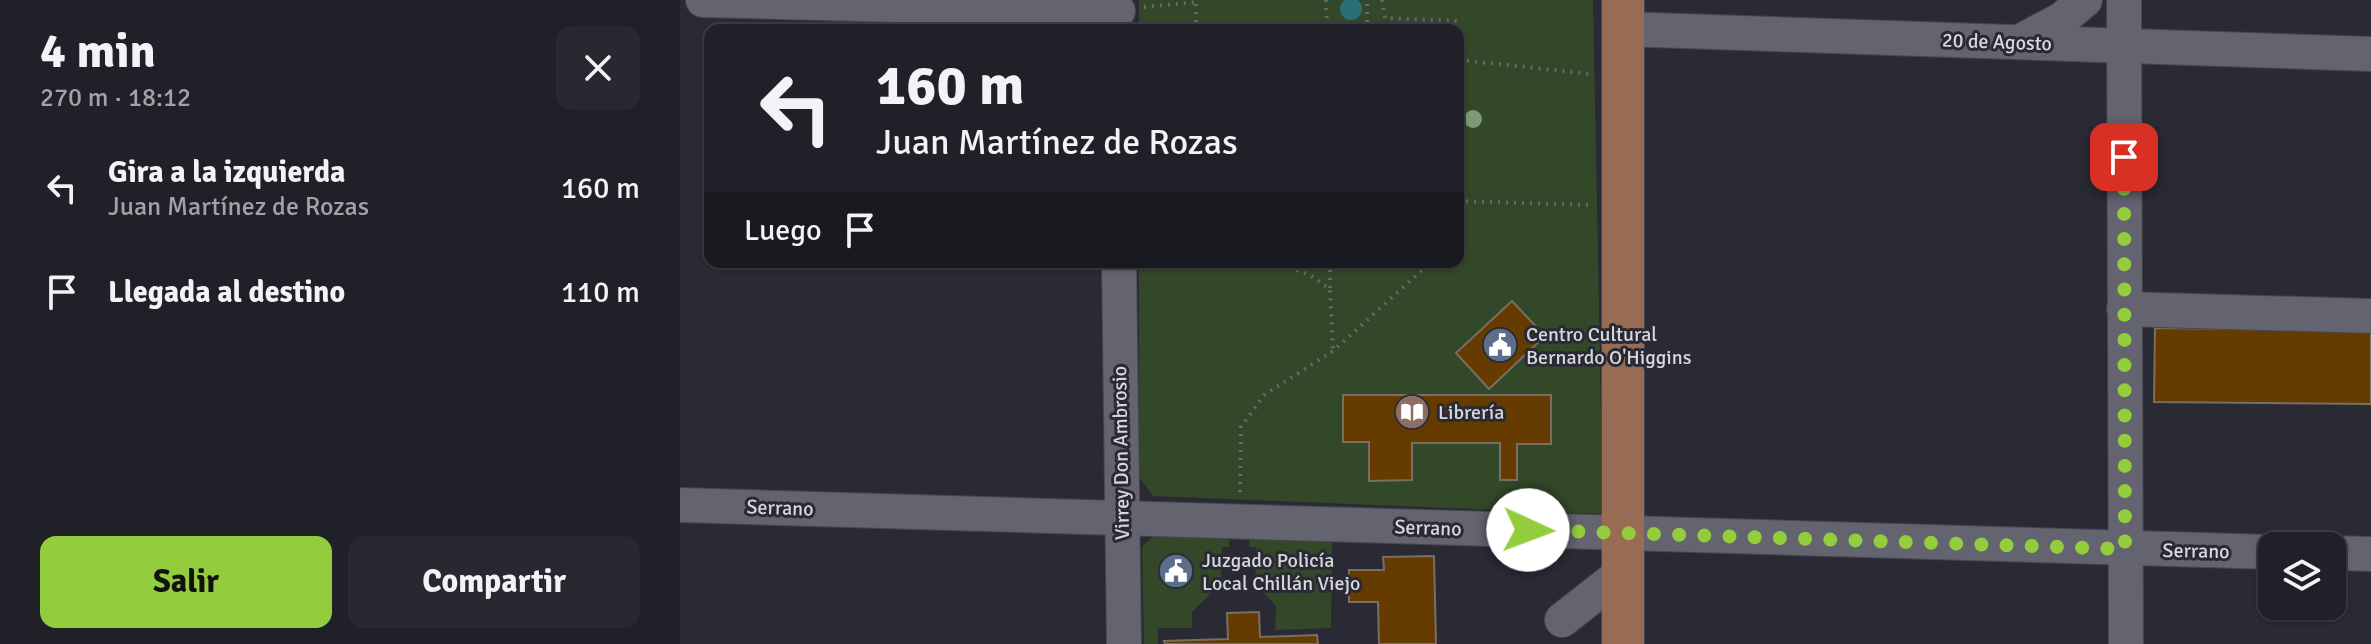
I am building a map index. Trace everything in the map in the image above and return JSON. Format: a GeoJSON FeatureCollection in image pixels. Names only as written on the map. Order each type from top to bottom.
{"type":"FeatureCollection","features":[{"type":"Feature","properties":{"kind":"main road"},"geometry":{"type":"LineString","coordinates":[[1622,14],[1623,644]]}},
{"type":"Feature","properties":{"kind":"street"},"geometry":{"type":"LineString","coordinates":[[703,0],[852,17],[1118,14]]}},
{"type":"Feature","properties":{"kind":"street"},"geometry":{"type":"LineString","coordinates":[[2019,43],[2062,19],[2085,0]]}},
{"type":"Feature","properties":{"kind":"street"},"geometry":{"type":"LineString","coordinates":[[2124,0],[2126,644]]}},
{"type":"Feature","properties":{"kind":"street","name":"20 de Agosto"},"geometry":{"type":"LineString","coordinates":[[1622,14],[2019,43],[2371,54]]}},
{"type":"Feature","properties":{"kind":"street","name":"Virrey Don Ambrosio"},"geometry":{"type":"LineString","coordinates":[[1119,268],[1124,644]]}},
{"type":"Feature","properties":{"kind":"street"},"geometry":{"type":"LineString","coordinates":[[2124,309],[2371,316]]}},
{"type":"Feature","properties":{"kind":"street","name":"Serrano"},"geometry":{"type":"LineString","coordinates":[[680,505],[1242,523],[1622,553],[2125,549],[2258,552]]}},
{"type":"Feature","properties":{"kind":"street"},"geometry":{"type":"LineString","coordinates":[[1562,632],[1622,553]]}},
{"type":"Feature","properties":{"kind":"street"},"geometry":{"type":"LineString","coordinates":[[2346,553],[2371,554]]}},
{"type":"Feature","properties":{"kind":"street"},"geometry":{"type":"LineString","coordinates":[[1561,583],[1562,632]]}},
{"type":"Feature","properties":{"kind":"path"},"geometry":{"type":"LineString","coordinates":[[1326,0],[1327,24]]}},
{"type":"Feature","properties":{"kind":"path"},"geometry":{"type":"LineString","coordinates":[[1367,0],[1367,24]]}},
{"type":"Feature","properties":{"kind":"path"},"geometry":{"type":"LineString","coordinates":[[1382,0],[1385,18],[1457,21],[1457,24]]}},
{"type":"Feature","properties":{"kind":"path"},"geometry":{"type":"LineString","coordinates":[[1118,14],[1196,1],[1196,24]]}},
{"type":"Feature","properties":{"kind":"path"},"geometry":{"type":"LineString","coordinates":[[1464,61],[1623,79]]}},
{"type":"Feature","properties":{"kind":"path"},"geometry":{"type":"LineString","coordinates":[[1464,201],[1622,206]]}},
{"type":"Feature","properties":{"kind":"path"},"geometry":{"type":"LineString","coordinates":[[1291,268],[1310,275],[1330,289]]}},
{"type":"Feature","properties":{"kind":"path"},"geometry":{"type":"LineString","coordinates":[[1330,268],[1333,351]]}},
{"type":"Feature","properties":{"kind":"path"},"geometry":{"type":"LineString","coordinates":[[1242,523],[1241,427],[1264,395],[1333,351],[1424,268]]}},
{"type":"Feature","properties":{"kind":"green space"},"geometry":{"type":"Polygon","coordinates":[[[1139,0],[1593,0],[1603,514],[1153,496],[1139,477],[1139,268],[1464,268],[1464,24],[1139,24],[1139,0]]]}},
{"type":"Feature","properties":{"kind":"green space"},"geometry":{"type":"Polygon","coordinates":[[[1160,529],[1229,532],[1229,547],[1222,547],[1221,583],[1192,612],[1192,628],[1158,628],[1158,644],[1144,644],[1142,547],[1160,529]]]}},
{"type":"Feature","properties":{"kind":"green space"},"geometry":{"type":"Polygon","coordinates":[[[1250,534],[1332,537],[1331,628],[1275,630],[1276,606],[1255,584],[1256,547],[1249,547],[1250,534]]]}},
{"type":"Feature","properties":{"kind":"water"},"geometry":{"type":"Polygon","coordinates":[[[1355,-1],[1361,5],[1359,17],[1351,20],[1343,17],[1340,9],[1343,1],[1355,-1]]]}},
{"type":"Feature","properties":{"kind":"building","name":"Centro Cultural Bernardo O'Higgins"},"geometry":{"type":"Polygon","coordinates":[[[1512,301],[1545,336],[1489,389],[1456,353],[1512,301]]]}},
{"type":"Feature","properties":{"kind":"building"},"geometry":{"type":"Polygon","coordinates":[[[2155,328],[2371,331],[2371,404],[2154,402],[2155,328]]]}},
{"type":"Feature","properties":{"kind":"building","name":"Centro Cultural Bernardo O'Higgins"},"geometry":{"type":"Polygon","coordinates":[[[1343,395],[1551,395],[1551,444],[1517,444],[1517,480],[1500,480],[1500,443],[1412,443],[1412,480],[1369,481],[1369,442],[1343,442],[1343,395]]]}},
{"type":"Feature","properties":{"kind":"building"},"geometry":{"type":"Polygon","coordinates":[[[1434,556],[1436,644],[1379,644],[1378,602],[1349,602],[1349,570],[1384,570],[1383,557],[1434,556]]]}},
{"type":"Feature","properties":{"kind":"building"},"geometry":{"type":"Polygon","coordinates":[[[1259,612],[1260,637],[1317,635],[1318,644],[1165,644],[1164,641],[1228,639],[1227,613],[1259,612]]]}},
{"type":"Feature","properties":{"kind":"place","name":"Centro Cultural Bernardo O'Higgins"},"geometry":{"type":"Point","coordinates":[1500,345]}},
{"type":"Feature","properties":{"kind":"place","name":"Librería"},"geometry":{"type":"Point","coordinates":[1412,412]}},
{"type":"Feature","properties":{"kind":"place","name":"Juzgado Policía Local Chillán Viejo"},"geometry":{"type":"Point","coordinates":[1176,571]}},
{"type":"Feature","properties":{"kind":"route"},"geometry":{"type":"LineString","coordinates":[[1528,530],[2125,549],[2124,157]]}}]}
